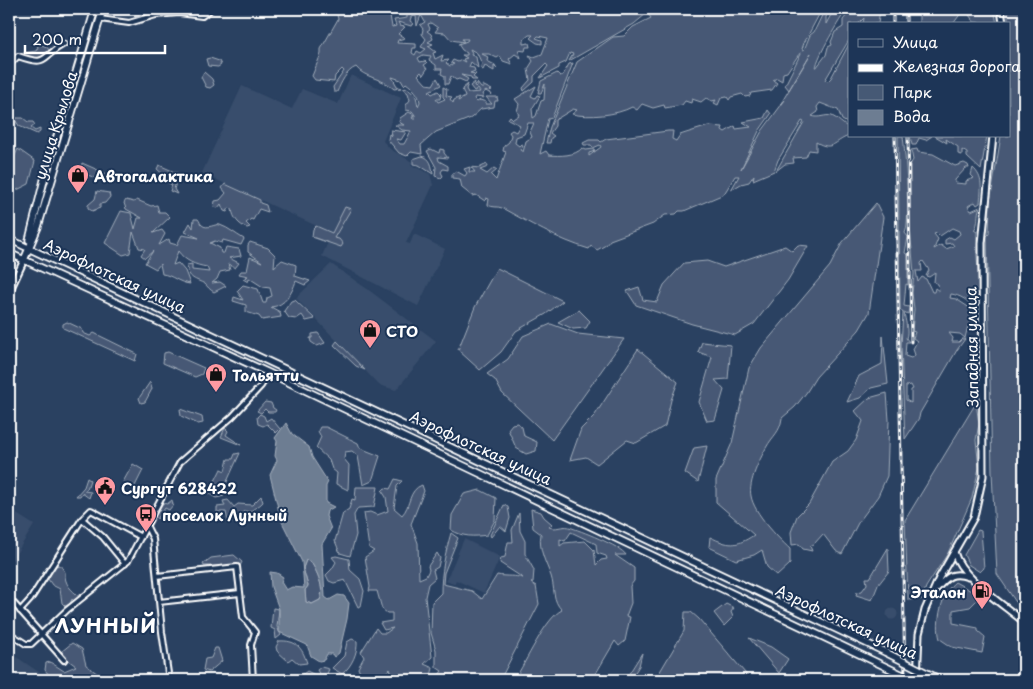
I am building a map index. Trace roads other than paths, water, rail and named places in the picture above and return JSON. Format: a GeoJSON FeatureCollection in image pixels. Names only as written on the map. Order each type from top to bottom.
{"type":"FeatureCollection","features":[{"type":"Feature","properties":{"kind":"main road","name":"улица Крылова"},"geometry":{"type":"LineString","coordinates":[[24,260],[44,180],[95,9]]}},
{"type":"Feature","properties":{"kind":"main road","name":"улица Крылова"},"geometry":{"type":"LineString","coordinates":[[28,247],[38,227],[103,9]]}},
{"type":"Feature","properties":{"kind":"main road","name":"Аэрофлотская улица"},"geometry":{"type":"LineString","coordinates":[[9,239],[942,680]]}},
{"type":"Feature","properties":{"kind":"main road","name":"Аэрофлотская улица"},"geometry":{"type":"LineString","coordinates":[[9,253],[269,373],[915,680]]}},
{"type":"Feature","properties":{"kind":"street"},"geometry":{"type":"LineString","coordinates":[[100,19],[129,23],[156,15],[179,13],[202,16],[211,9]]}},
{"type":"Feature","properties":{"kind":"street"},"geometry":{"type":"LineString","coordinates":[[1001,9],[1003,22]]}},
{"type":"Feature","properties":{"kind":"street"},"geometry":{"type":"LineString","coordinates":[[9,65],[18,56],[35,62],[42,62],[64,44]]}},
{"type":"Feature","properties":{"kind":"street","name":"Западная улица"},"geometry":{"type":"LineString","coordinates":[[915,680],[919,634],[931,594],[978,507],[983,476],[982,243],[993,138]]}},
{"type":"Feature","properties":{"kind":"street"},"geometry":{"type":"LineString","coordinates":[[9,292],[24,260]]}},
{"type":"Feature","properties":{"kind":"street"},"geometry":{"type":"LineString","coordinates":[[9,632],[26,644],[31,644],[40,634],[125,564],[131,558],[180,462],[232,417],[261,386],[269,373]]}},
{"type":"Feature","properties":{"kind":"street"},"geometry":{"type":"LineString","coordinates":[[20,610],[30,600],[82,519],[91,510],[141,537]]}},
{"type":"Feature","properties":{"kind":"street"},"geometry":{"type":"LineString","coordinates":[[82,519],[103,538],[125,564]]}},
{"type":"Feature","properties":{"kind":"street"},"geometry":{"type":"LineString","coordinates":[[147,527],[153,539],[169,680]]}},
{"type":"Feature","properties":{"kind":"street"},"geometry":{"type":"LineString","coordinates":[[954,552],[958,563],[971,578],[1024,622]]}},
{"type":"Feature","properties":{"kind":"street"},"geometry":{"type":"LineString","coordinates":[[157,576],[237,567],[242,617],[255,632],[251,645],[253,680]]}},
{"type":"Feature","properties":{"kind":"street"},"geometry":{"type":"LineString","coordinates":[[931,594],[952,574],[956,573],[971,578]]}},
{"type":"Feature","properties":{"kind":"street"},"geometry":{"type":"LineString","coordinates":[[159,602],[240,593]]}},
{"type":"Feature","properties":{"kind":"street"},"geometry":{"type":"LineString","coordinates":[[9,598],[64,660]]}},
{"type":"Feature","properties":{"kind":"water"},"geometry":{"type":"Polygon","coordinates":[[[286,423],[292,434],[309,447],[312,457],[328,482],[326,486],[326,503],[334,507],[327,511],[326,516],[331,529],[322,544],[325,597],[329,600],[338,595],[344,596],[349,603],[339,653],[334,657],[332,654],[327,654],[324,660],[319,661],[311,656],[307,645],[279,632],[279,609],[271,587],[270,572],[277,573],[283,577],[281,582],[286,590],[292,587],[304,588],[302,562],[281,520],[270,475],[277,460],[275,456],[277,441],[275,438],[286,423]],[[306,560],[303,568],[308,586],[305,590],[306,602],[312,604],[320,600],[322,590],[318,575],[311,562],[306,560]]]}},
{"type":"Feature","properties":{"kind":"railway"},"geometry":{"type":"LineString","coordinates":[[893,9],[893,22]]}},
{"type":"Feature","properties":{"kind":"railway"},"geometry":{"type":"LineString","coordinates":[[906,9],[906,22]]}},
{"type":"Feature","properties":{"kind":"railway"},"geometry":{"type":"LineString","coordinates":[[895,138],[905,680]]}},
{"type":"Feature","properties":{"kind":"railway"},"geometry":{"type":"LineString","coordinates":[[908,138],[911,342]]}},
{"type":"Feature","properties":{"kind":"place","name":"Автогалактика"},"geometry":{"type":"Point","coordinates":[78,194]}},
{"type":"Feature","properties":{"kind":"place","name":"СТО"},"geometry":{"type":"Point","coordinates":[370,349]}},
{"type":"Feature","properties":{"kind":"place","name":"Тольятти"},"geometry":{"type":"Point","coordinates":[216,393]}},
{"type":"Feature","properties":{"kind":"place","name":"Сургут 628422"},"geometry":{"type":"Point","coordinates":[105,506]}},
{"type":"Feature","properties":{"kind":"place","name":"поселок Лунный"},"geometry":{"type":"Point","coordinates":[146,533]}},
{"type":"Feature","properties":{"kind":"place","name":"Эталон"},"geometry":{"type":"Point","coordinates":[982,610]}},
{"type":"Feature","properties":{"kind":"district","name":"ЛУННЫЙ"},"geometry":{"type":"Point","coordinates":[106,625]}}]}
